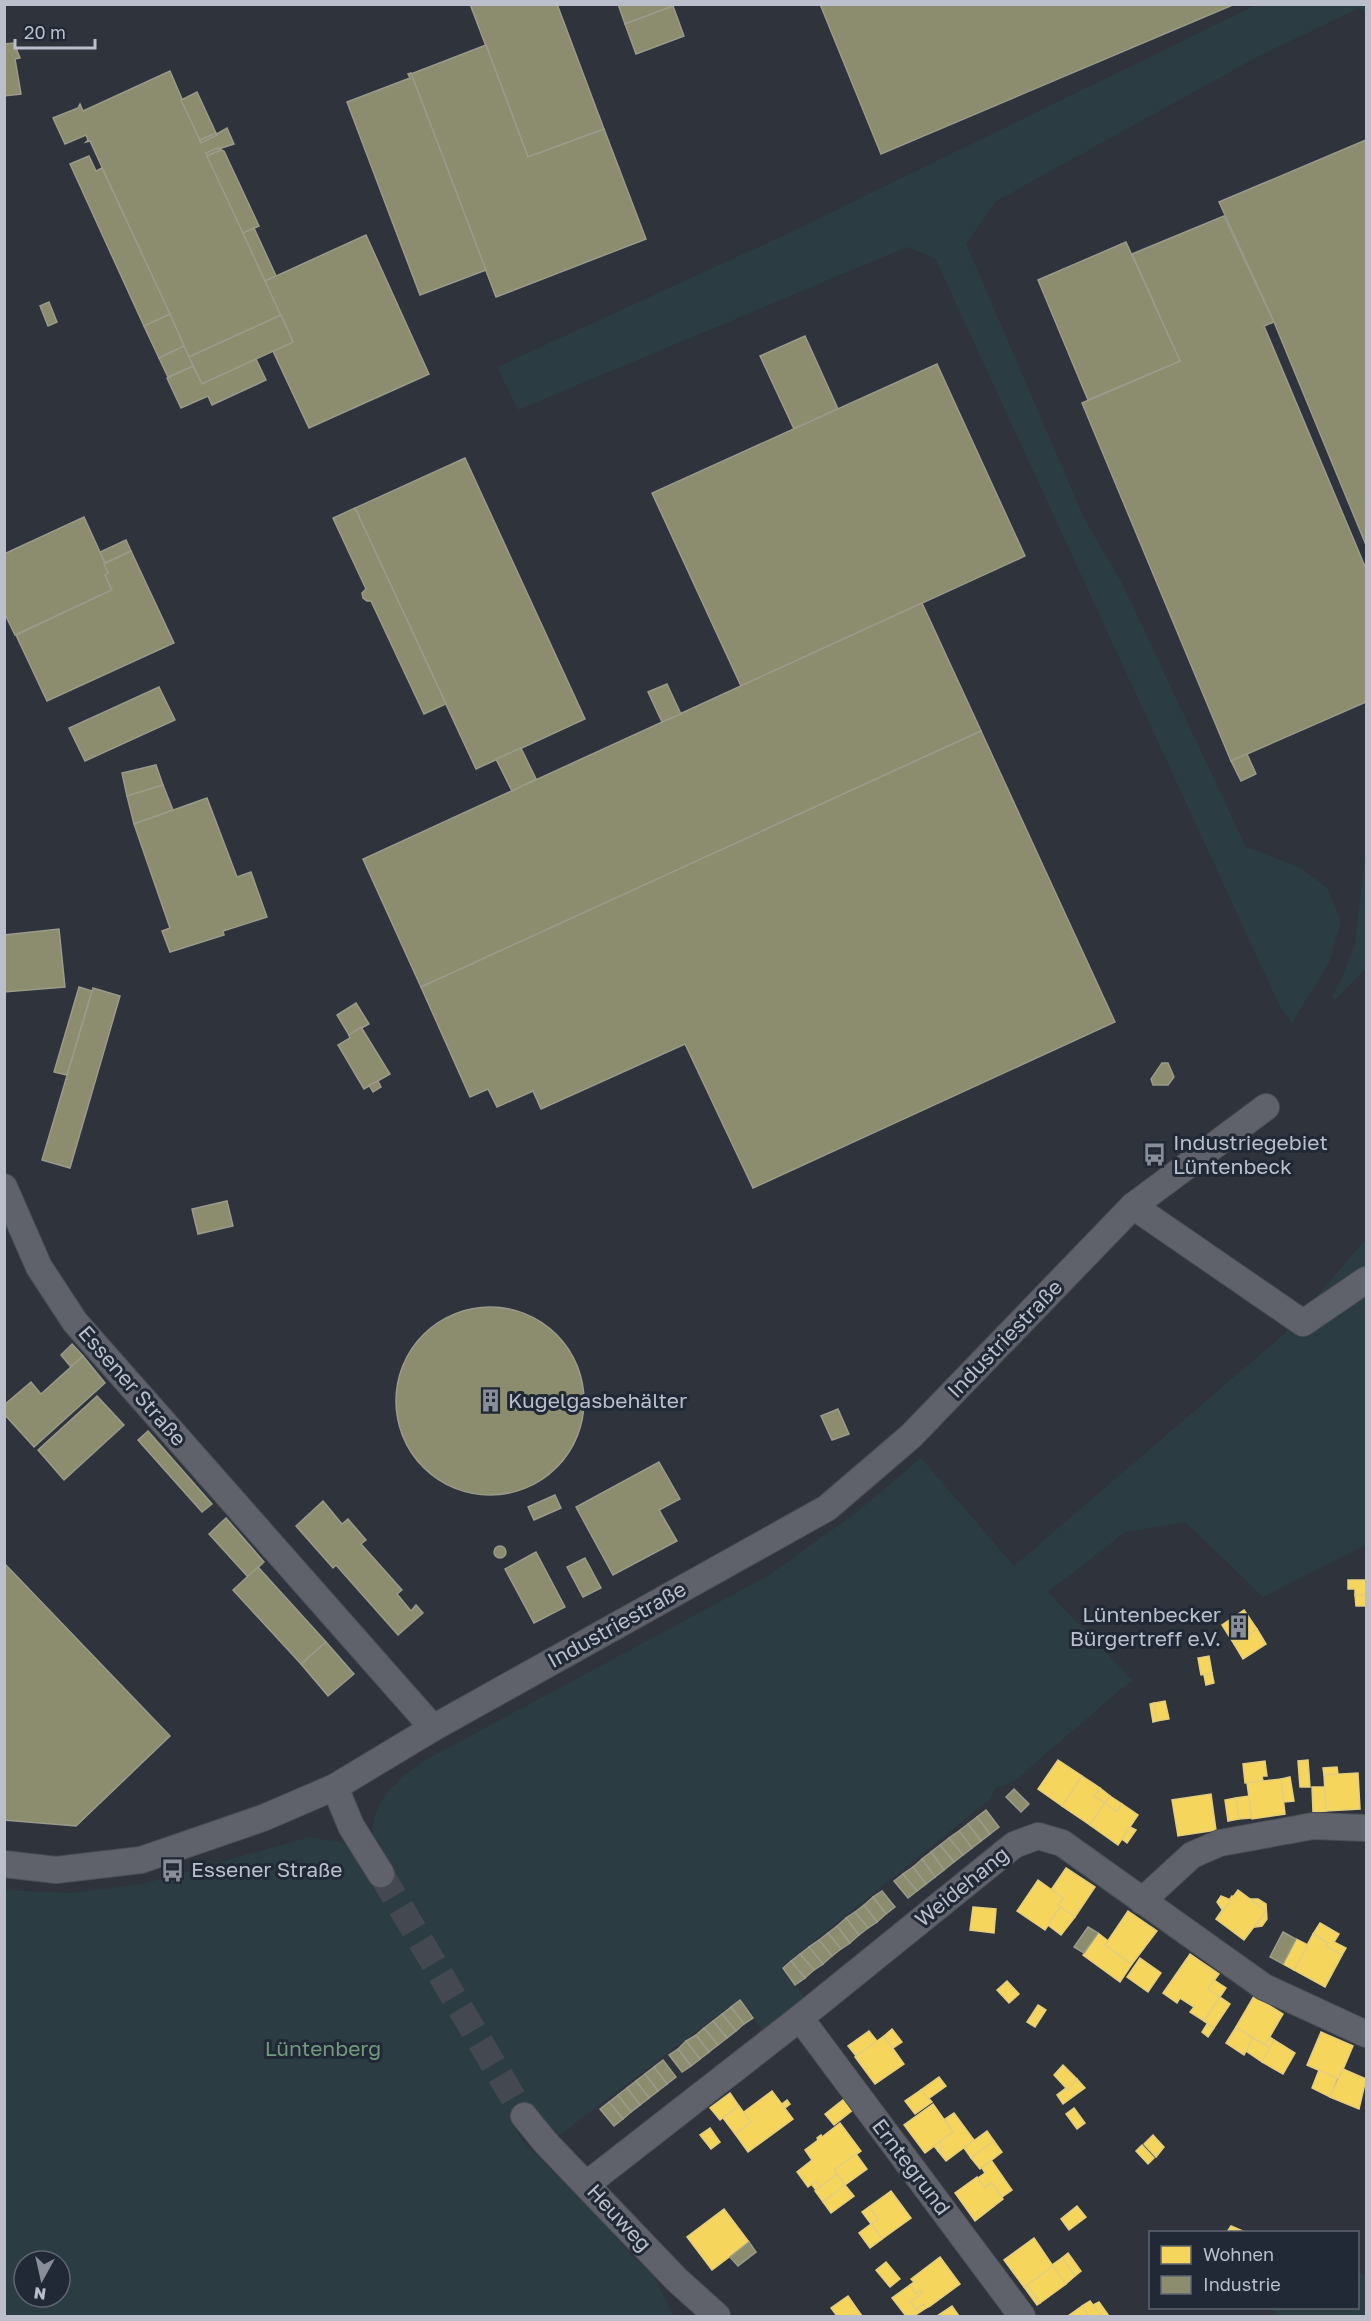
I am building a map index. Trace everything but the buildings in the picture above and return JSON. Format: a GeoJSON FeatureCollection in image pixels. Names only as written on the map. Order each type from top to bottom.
{"type":"FeatureCollection","features":[{"type":"Feature","properties":{"kind":"street","name":"Industriestraße"},"geometry":{"type":"LineString","coordinates":[[4,1864],[56,1870],[141,1860],[263,1818],[335,1787],[433,1728],[826,1508],[911,1436],[1133,1206],[1266,1107]]}},
{"type":"Feature","properties":{"kind":"street","name":"Essener Straße"},"geometry":{"type":"LineString","coordinates":[[4,1187],[39,1267],[75,1322],[433,1728]]}},
{"type":"Feature","properties":{"kind":"street"},"geometry":{"type":"LineString","coordinates":[[1133,1206],[1303,1323],[1366,1280]]}},
{"type":"Feature","properties":{"kind":"street"},"geometry":{"type":"LineString","coordinates":[[335,1787],[351,1826],[381,1874]]}},
{"type":"Feature","properties":{"kind":"street"},"geometry":{"type":"LineString","coordinates":[[1142,1900],[1192,1855],[1220,1843],[1313,1826],[1366,1828]]}},
{"type":"Feature","properties":{"kind":"street","name":"Weidehang"},"geometry":{"type":"LineString","coordinates":[[587,2184],[800,2018],[1014,1845],[1038,1836],[1062,1843],[1264,1988],[1366,2034]]}},
{"type":"Feature","properties":{"kind":"street","name":"Erntegrund"},"geometry":{"type":"LineString","coordinates":[[800,2018],[1022,2316]]}},
{"type":"Feature","properties":{"kind":"street","name":"Heuweg"},"geometry":{"type":"LineString","coordinates":[[524,2116],[676,2279],[717,2316]]}},
{"type":"Feature","properties":{"kind":"street"},"geometry":{"type":"LineString","coordinates":[[676,2279],[690,2316]]}},
{"type":"Feature","properties":{"kind":"green space"},"geometry":{"type":"Polygon","coordinates":[[[1256,5],[1366,5],[1366,14],[1359,8],[1255,58],[995,202],[966,244],[1085,520],[1122,583],[1246,847],[1299,867],[1327,888],[1341,922],[1330,961],[1292,1023],[1281,1009],[935,258],[907,247],[518,410],[497,367],[789,233],[1256,5]]]}},
{"type":"Feature","properties":{"kind":"green space"},"geometry":{"type":"Polygon","coordinates":[[[1366,844],[1366,968],[1335,1000],[1332,996],[1355,944],[1366,844]]]}},
{"type":"Feature","properties":{"kind":"green space","name":"Lüntenberg"},"geometry":{"type":"Polygon","coordinates":[[[1366,1239],[1366,1545],[1263,1597],[1185,1522],[1125,1532],[1048,1592],[1132,1680],[1012,1783],[996,1788],[989,1800],[782,1967],[807,2000],[764,2033],[739,1999],[557,2137],[535,2108],[512,2121],[523,2142],[599,2217],[632,2257],[652,2273],[674,2316],[5,2316],[5,1890],[72,1893],[142,1884],[310,1837],[345,1843],[354,1849],[373,1839],[376,1815],[386,1794],[422,1762],[769,1575],[857,1512],[921,1458],[1014,1566],[1284,1334],[1366,1239]]]}},
{"type":"Feature","properties":{"kind":"green space"},"geometry":{"type":"Polygon","coordinates":[[[1359,2272],[1366,2275],[1366,2316],[1278,2316],[1273,2309],[1359,2309],[1359,2272]]]}},
{"type":"Feature","properties":{"kind":"tunnel"},"geometry":{"type":"LineString","coordinates":[[381,1874],[524,2116]]}},
{"type":"Feature","properties":{"kind":"place","name":"Industriegebiet Lüntenbeck"},"geometry":{"type":"Point","coordinates":[1155,1155]}},
{"type":"Feature","properties":{"kind":"place","name":"Kugelgasbehälter"},"geometry":{"type":"Point","coordinates":[490,1401]}},
{"type":"Feature","properties":{"kind":"place","name":"Lüntenbecker Bürgertreff e.V."},"geometry":{"type":"Point","coordinates":[1239,1627]}},
{"type":"Feature","properties":{"kind":"place","name":"Essener Straße"},"geometry":{"type":"Point","coordinates":[173,1870]}}]}
